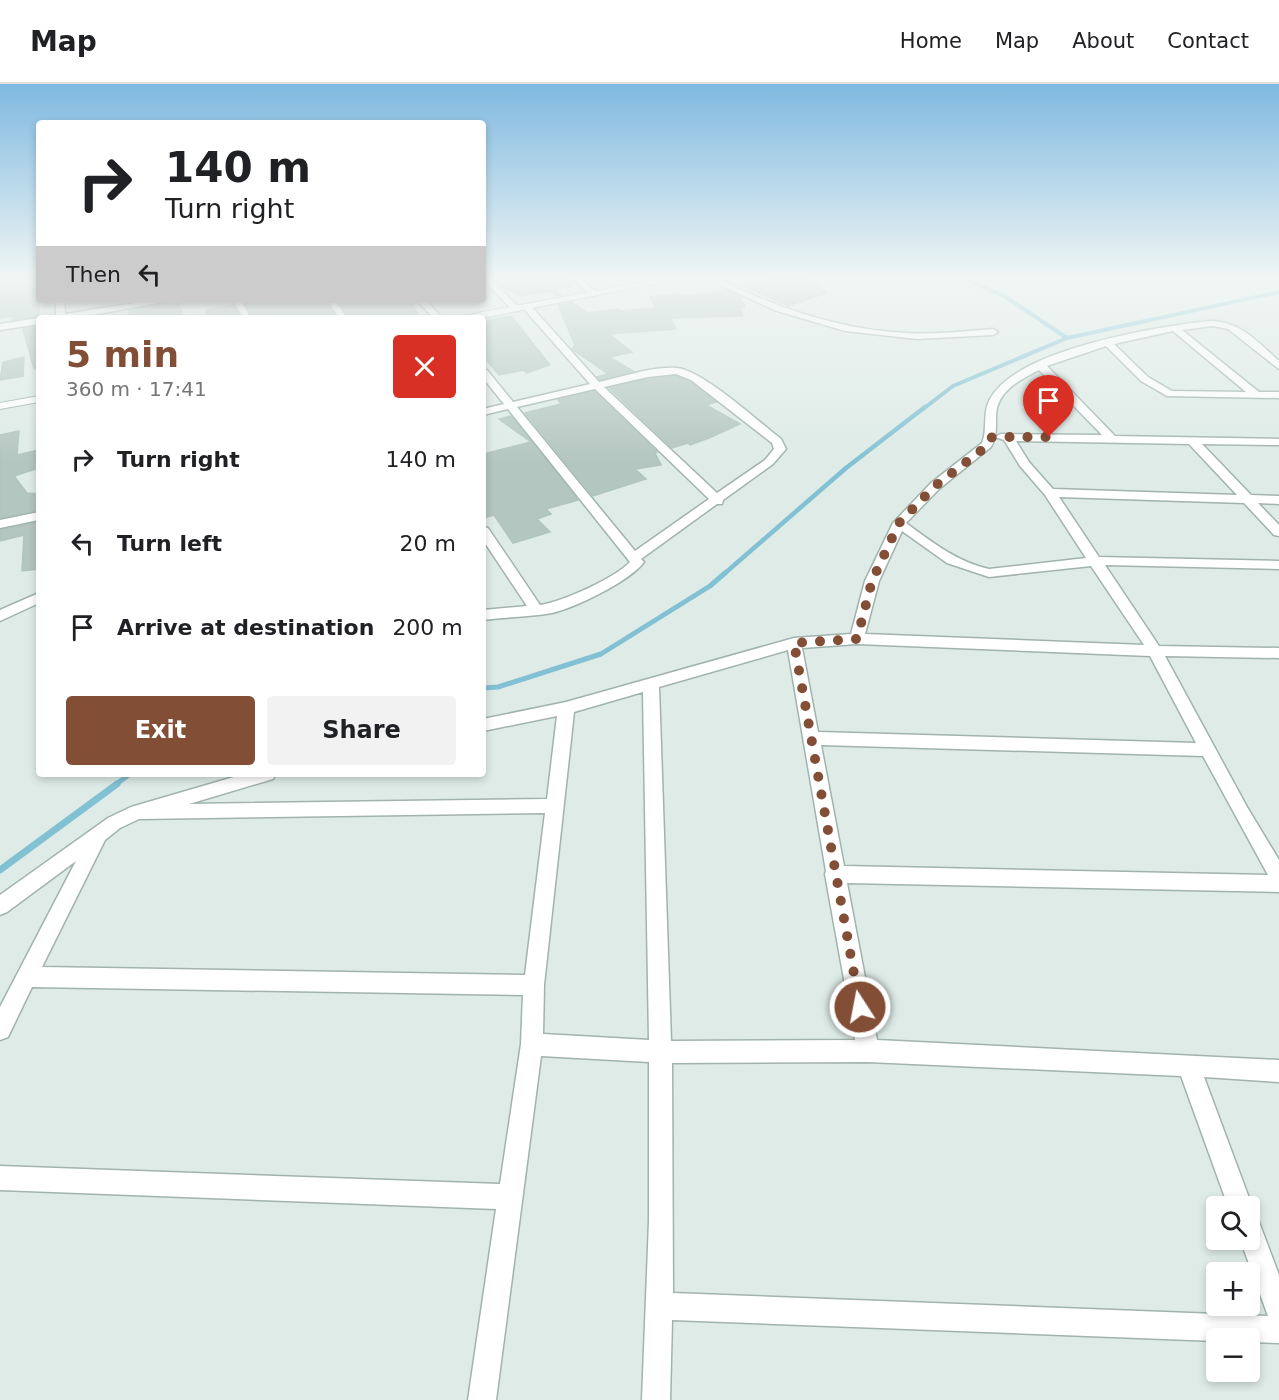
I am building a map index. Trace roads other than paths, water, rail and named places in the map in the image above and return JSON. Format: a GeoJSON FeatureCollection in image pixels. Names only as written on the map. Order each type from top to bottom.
{"type":"FeatureCollection","features":[{"type":"Feature","properties":{"kind":"street"},"geometry":{"type":"LineString","coordinates":[[553,340],[718,501]]}},
{"type":"Feature","properties":{"kind":"street"},"geometry":{"type":"LineString","coordinates":[[857,639],[872,581],[899,523],[935,486],[987,446],[992,437],[989,413],[999,392],[1014,379],[1040,365],[1115,340]]}},
{"type":"Feature","properties":{"kind":"street"},"geometry":{"type":"LineString","coordinates":[[1189,340],[1257,395]]}},
{"type":"Feature","properties":{"kind":"street"},"geometry":{"type":"LineString","coordinates":[[1248,340],[1279,366]]}},
{"type":"Feature","properties":{"kind":"street"},"geometry":{"type":"LineString","coordinates":[[1107,342],[1153,386],[1164,392],[1171,394],[1279,395]]}},
{"type":"Feature","properties":{"kind":"street"},"geometry":{"type":"LineString","coordinates":[[1040,365],[1111,438]]}},
{"type":"Feature","properties":{"kind":"street"},"geometry":{"type":"LineString","coordinates":[[486,411],[666,371],[695,378],[777,441],[780,449],[769,462],[718,501],[635,557]]}},
{"type":"Feature","properties":{"kind":"street"},"geometry":{"type":"LineString","coordinates":[[486,376],[637,562],[632,568],[594,591],[552,608],[486,615]]}},
{"type":"Feature","properties":{"kind":"street"},"geometry":{"type":"LineString","coordinates":[[0,406],[36,400]]}},
{"type":"Feature","properties":{"kind":"street"},"geometry":{"type":"LineString","coordinates":[[992,437],[1279,442]]}},
{"type":"Feature","properties":{"kind":"street"},"geometry":{"type":"LineString","coordinates":[[1008,437],[1024,464],[1050,493],[1155,651],[1279,877]]}},
{"type":"Feature","properties":{"kind":"street"},"geometry":{"type":"LineString","coordinates":[[1192,440],[1279,532]]}},
{"type":"Feature","properties":{"kind":"street"},"geometry":{"type":"LineString","coordinates":[[1050,493],[1279,500]]}},
{"type":"Feature","properties":{"kind":"street"},"geometry":{"type":"LineString","coordinates":[[0,524],[36,517]]}},
{"type":"Feature","properties":{"kind":"street"},"geometry":{"type":"LineString","coordinates":[[899,523],[944,557],[973,570],[989,573],[1096,561],[1279,565]]}},
{"type":"Feature","properties":{"kind":"street"},"geometry":{"type":"LineString","coordinates":[[486,535],[537,610]]}},
{"type":"Feature","properties":{"kind":"street"},"geometry":{"type":"LineString","coordinates":[[0,616],[36,598]]}},
{"type":"Feature","properties":{"kind":"street"},"geometry":{"type":"LineString","coordinates":[[486,724],[566,708],[794,643],[857,639],[1155,651],[1279,653]]}},
{"type":"Feature","properties":{"kind":"street"},"geometry":{"type":"LineString","coordinates":[[794,643],[834,874],[868,1051]]}},
{"type":"Feature","properties":{"kind":"street"},"geometry":{"type":"LineString","coordinates":[[651,682],[660,1052],[661,1306],[656,1400]]}},
{"type":"Feature","properties":{"kind":"street"},"geometry":{"type":"LineString","coordinates":[[482,1400],[532,1044],[534,985],[566,708]]}},
{"type":"Feature","properties":{"kind":"street"},"geometry":{"type":"LineString","coordinates":[[810,738],[1208,750]]}},
{"type":"Feature","properties":{"kind":"street"},"geometry":{"type":"LineString","coordinates":[[0,906],[114,823],[137,812],[257,777]]}},
{"type":"Feature","properties":{"kind":"street"},"geometry":{"type":"LineString","coordinates":[[137,812],[554,806]]}},
{"type":"Feature","properties":{"kind":"street"},"geometry":{"type":"LineString","coordinates":[[0,1029],[98,836]]}},
{"type":"Feature","properties":{"kind":"street"},"geometry":{"type":"LineString","coordinates":[[834,874],[1279,884]]}},
{"type":"Feature","properties":{"kind":"street"},"geometry":{"type":"LineString","coordinates":[[28,977],[534,985]]}},
{"type":"Feature","properties":{"kind":"street"},"geometry":{"type":"LineString","coordinates":[[532,1044],[660,1052],[868,1051],[1279,1071]]}},
{"type":"Feature","properties":{"kind":"street"},"geometry":{"type":"LineString","coordinates":[[1188,1065],[1236,1196]]}},
{"type":"Feature","properties":{"kind":"street"},"geometry":{"type":"LineString","coordinates":[[0,1178],[511,1197]]}},
{"type":"Feature","properties":{"kind":"street"},"geometry":{"type":"LineString","coordinates":[[1257,1250],[1279,1311]]}},
{"type":"Feature","properties":{"kind":"street"},"geometry":{"type":"LineString","coordinates":[[661,1306],[1279,1330]]}},
{"type":"Feature","properties":{"kind":"waterway"},"geometry":{"type":"LineString","coordinates":[[923,409],[953,386],[1061,340]]}},
{"type":"Feature","properties":{"kind":"waterway"},"geometry":{"type":"LineString","coordinates":[[724,574],[846,468],[925,407]]}},
{"type":"Feature","properties":{"kind":"waterway"},"geometry":{"type":"LineString","coordinates":[[486,688],[498,687],[601,654],[710,586],[725,573]]}},
{"type":"Feature","properties":{"kind":"waterway"},"geometry":{"type":"LineString","coordinates":[[115,785],[126,777]]}},
{"type":"Feature","properties":{"kind":"waterway"},"geometry":{"type":"LineString","coordinates":[[0,870],[117,784]]}}]}
